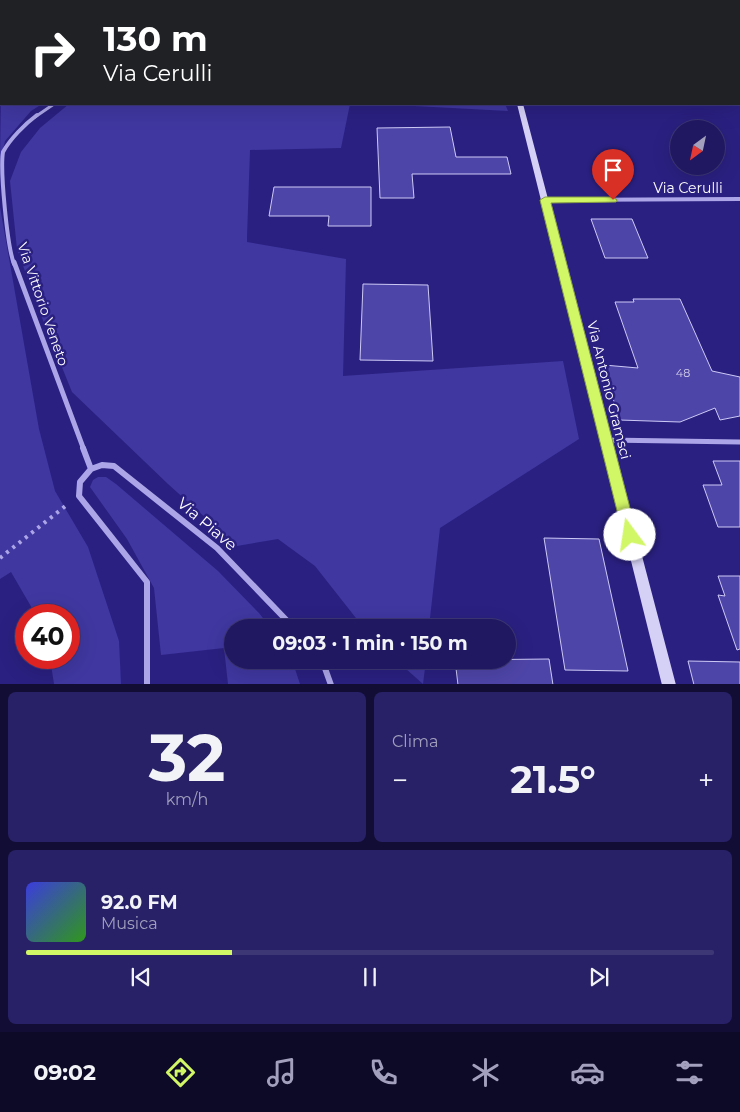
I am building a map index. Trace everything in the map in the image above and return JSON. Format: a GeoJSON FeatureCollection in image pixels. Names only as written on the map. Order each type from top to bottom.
{"type":"FeatureCollection","features":[{"type":"Feature","properties":{"kind":"street","name":"Via Vittorio Veneto"},"geometry":{"type":"LineString","coordinates":[[53,105],[26,123],[3,153],[1,181],[10,252],[91,469]]}},
{"type":"Feature","properties":{"kind":"street","name":"Via Antonio Gramsci"},"geometry":{"type":"LineString","coordinates":[[520,105],[669,684]]}},
{"type":"Feature","properties":{"kind":"street","name":"Via Cerulli"},"geometry":{"type":"LineString","coordinates":[[545,200],[740,199]]}},
{"type":"Feature","properties":{"kind":"street"},"geometry":{"type":"LineString","coordinates":[[606,440],[740,442]]}},
{"type":"Feature","properties":{"kind":"street","name":"Via Piave"},"geometry":{"type":"LineString","coordinates":[[91,469],[102,466],[114,466],[217,548],[285,619]]}},
{"type":"Feature","properties":{"kind":"street"},"geometry":{"type":"LineString","coordinates":[[91,469],[80,482],[79,496],[147,582],[147,684]]}},
{"type":"Feature","properties":{"kind":"street"},"geometry":{"type":"LineString","coordinates":[[325,669],[331,684]]}},
{"type":"Feature","properties":{"kind":"path"},"geometry":{"type":"LineString","coordinates":[[0,558],[79,496]]}},
{"type":"Feature","properties":{"kind":"shaded area"},"geometry":{"type":"Polygon","coordinates":[[[1,105],[40,105],[31,111],[5,141],[0,162],[1,105]]]}},
{"type":"Feature","properties":{"kind":"shaded area"},"geometry":{"type":"Polygon","coordinates":[[[68,105],[350,105],[341,148],[250,150],[247,242],[346,259],[343,376],[563,361],[579,439],[440,528],[430,619],[357,619],[315,566],[278,539],[237,546],[168,484],[72,392],[40,313],[17,249],[10,181],[21,152],[40,128],[68,105]]]}},
{"type":"Feature","properties":{"kind":"shaded area"},"geometry":{"type":"Polygon","coordinates":[[[396,105],[505,105],[508,111],[396,105]]]}},
{"type":"Feature","properties":{"kind":"shaded area"},"geometry":{"type":"Polygon","coordinates":[[[0,207],[39,429],[55,491],[88,547],[119,641],[121,684],[54,684],[52,669],[80,669],[80,604],[30,604],[11,572],[0,579],[0,207]]]}},
{"type":"Feature","properties":{"kind":"shaded area"},"geometry":{"type":"Polygon","coordinates":[[[98,477],[106,477],[116,484],[218,571],[264,619],[224,619],[224,648],[161,655],[154,588],[127,539],[90,487],[93,480],[98,477]]]}},
{"type":"Feature","properties":{"kind":"shaded area"},"geometry":{"type":"Polygon","coordinates":[[[226,669],[295,669],[300,684],[228,684],[226,669]]]}},
{"type":"Feature","properties":{"kind":"shaded area"},"geometry":{"type":"Polygon","coordinates":[[[406,669],[425,669],[423,684],[406,669]]]}},
{"type":"Feature","properties":{"kind":"building"},"geometry":{"type":"Polygon","coordinates":[[[450,127],[456,157],[507,157],[511,174],[412,174],[414,198],[380,198],[377,128],[450,127]]]}},
{"type":"Feature","properties":{"kind":"building"},"geometry":{"type":"Polygon","coordinates":[[[274,187],[371,187],[371,226],[328,226],[329,216],[269,216],[274,187]]]}},
{"type":"Feature","properties":{"kind":"building"},"geometry":{"type":"Polygon","coordinates":[[[591,219],[632,219],[648,258],[605,258],[591,219]]]}},
{"type":"Feature","properties":{"kind":"building"},"geometry":{"type":"Polygon","coordinates":[[[363,284],[428,285],[433,361],[360,360],[363,284]]]}},
{"type":"Feature","properties":{"kind":"building"},"geometry":{"type":"Polygon","coordinates":[[[633,299],[680,299],[712,371],[740,377],[740,416],[720,420],[715,408],[680,422],[619,420],[604,365],[638,368],[615,302],[634,302],[633,299]]]}},
{"type":"Feature","properties":{"kind":"building"},"geometry":{"type":"Polygon","coordinates":[[[713,461],[740,461],[740,527],[718,527],[703,485],[722,485],[713,461]]]}},
{"type":"Feature","properties":{"kind":"building"},"geometry":{"type":"Polygon","coordinates":[[[544,538],[599,539],[628,671],[565,670],[544,538]]]}},
{"type":"Feature","properties":{"kind":"building"},"geometry":{"type":"Polygon","coordinates":[[[718,576],[740,576],[740,649],[737,650],[718,595],[725,596],[718,576]]]}},
{"type":"Feature","properties":{"kind":"building"},"geometry":{"type":"Polygon","coordinates":[[[516,659],[549,659],[553,684],[458,684],[456,669],[516,669],[516,659]]]}},
{"type":"Feature","properties":{"kind":"building"},"geometry":{"type":"Polygon","coordinates":[[[688,661],[740,662],[740,684],[694,684],[688,661]]]}},
{"type":"Feature","properties":{"kind":"route"},"geometry":{"type":"LineString","coordinates":[[613,200],[545,200],[630,535]]}}]}
